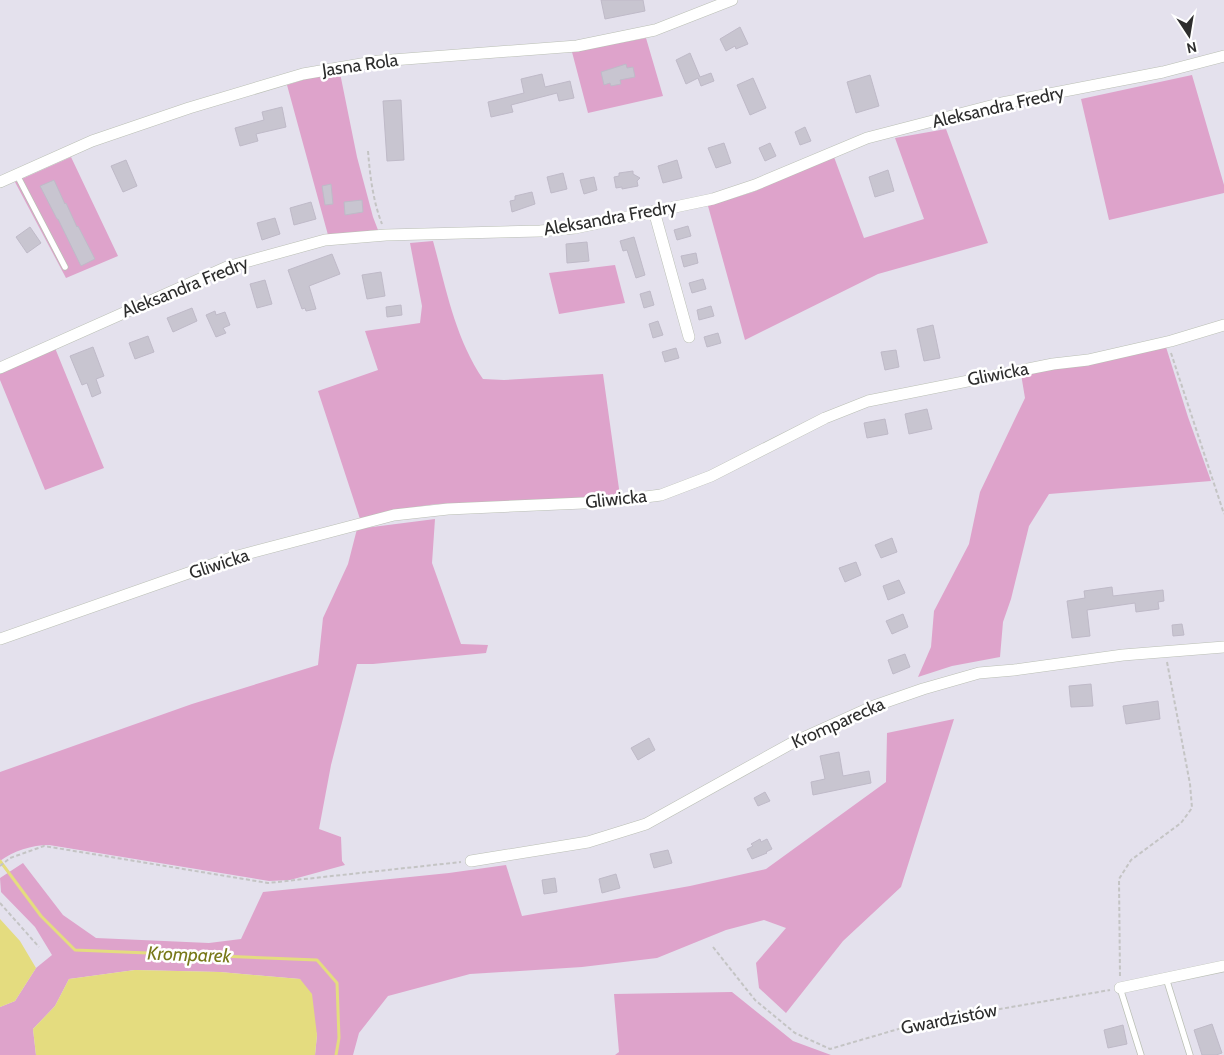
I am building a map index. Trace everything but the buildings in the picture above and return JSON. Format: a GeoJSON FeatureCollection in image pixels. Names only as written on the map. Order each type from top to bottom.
{"type":"FeatureCollection","features":[{"type":"Feature","properties":{"kind":"street","name":"Jasna Rola"},"geometry":{"type":"LineString","coordinates":[[0,182],[92,141],[188,108],[303,74],[379,61],[577,46],[655,30],[732,0]]}},
{"type":"Feature","properties":{"kind":"street","name":"Aleksandra Fredry"},"geometry":{"type":"LineString","coordinates":[[0,368],[227,266],[325,240],[386,235],[540,231],[576,228],[713,199],[755,185],[867,138],[1002,104],[1163,72],[1224,56]]}},
{"type":"Feature","properties":{"kind":"street"},"geometry":{"type":"LineString","coordinates":[[654,211],[689,337]]}},
{"type":"Feature","properties":{"kind":"street","name":"Gliwicka"},"geometry":{"type":"LineString","coordinates":[[0,639],[234,557],[394,515],[448,508],[606,502],[660,494],[711,476],[825,418],[868,401],[1053,364],[1088,360],[1171,341],[1224,326]]}},
{"type":"Feature","properties":{"kind":"street","name":"Kromparecka"},"geometry":{"type":"LineString","coordinates":[[471,861],[588,842],[646,824],[800,738],[874,706],[923,689],[979,674],[1123,654],[1224,647]]}},
{"type":"Feature","properties":{"kind":"street"},"geometry":{"type":"LineString","coordinates":[[1120,988],[1224,966]]}},
{"type":"Feature","properties":{"kind":"lane"},"geometry":{"type":"LineString","coordinates":[[17,174],[65,267]]}},
{"type":"Feature","properties":{"kind":"lane"},"geometry":{"type":"LineString","coordinates":[[1166,978],[1190,1055]]}},
{"type":"Feature","properties":{"kind":"lane"},"geometry":{"type":"LineString","coordinates":[[1120,988],[1141,1055]]}},
{"type":"Feature","properties":{"kind":"path"},"geometry":{"type":"LineString","coordinates":[[368,151],[377,213],[386,235]]}},
{"type":"Feature","properties":{"kind":"path"},"geometry":{"type":"LineString","coordinates":[[1171,341],[1170,350],[1224,514]]}},
{"type":"Feature","properties":{"kind":"path"},"geometry":{"type":"LineString","coordinates":[[1120,988],[1119,879],[1131,860],[1181,823],[1192,808],[1190,784],[1165,651]]}},
{"type":"Feature","properties":{"kind":"path"},"geometry":{"type":"LineString","coordinates":[[0,866],[10,858],[44,846],[268,883],[471,861]]}},
{"type":"Feature","properties":{"kind":"path"},"geometry":{"type":"LineString","coordinates":[[0,903],[39,947]]}},
{"type":"Feature","properties":{"kind":"path","name":"Gwardzistów"},"geometry":{"type":"LineString","coordinates":[[713,946],[755,1000],[795,1033],[830,1049],[919,1023],[1120,988]]}},
{"type":"Feature","properties":{"kind":"shaded area"},"geometry":{"type":"Polygon","coordinates":[[[646,38],[663,96],[588,113],[572,52],[646,38]]]}},
{"type":"Feature","properties":{"kind":"shaded area"},"geometry":{"type":"Polygon","coordinates":[[[340,73],[357,157],[378,230],[328,235],[287,85],[309,78],[340,73]]]}},
{"type":"Feature","properties":{"kind":"shaded area"},"geometry":{"type":"Polygon","coordinates":[[[1192,75],[1224,185],[1224,193],[1109,220],[1081,99],[1192,75]]]}},
{"type":"Feature","properties":{"kind":"shaded area"},"geometry":{"type":"Polygon","coordinates":[[[946,129],[988,243],[878,274],[745,340],[708,206],[753,192],[834,157],[864,238],[924,219],[895,138],[946,129]]]}},
{"type":"Feature","properties":{"kind":"shaded area"},"geometry":{"type":"Polygon","coordinates":[[[71,157],[118,256],[66,278],[15,182],[71,157]]]}},
{"type":"Feature","properties":{"kind":"shaded area"},"geometry":{"type":"Polygon","coordinates":[[[433,241],[458,330],[473,363],[483,379],[504,380],[603,374],[620,496],[602,499],[437,504],[393,510],[360,519],[318,391],[378,370],[365,331],[420,323],[422,306],[410,243],[433,241]]]}},
{"type":"Feature","properties":{"kind":"shaded area"},"geometry":{"type":"Polygon","coordinates":[[[615,265],[625,303],[559,314],[549,273],[615,265]]]}},
{"type":"Feature","properties":{"kind":"shaded area"},"geometry":{"type":"Polygon","coordinates":[[[1166,347],[1211,481],[1049,494],[1029,526],[1011,599],[1003,622],[1000,657],[952,666],[918,677],[931,647],[934,611],[969,544],[980,492],[1025,398],[1021,374],[1166,347]]]}},
{"type":"Feature","properties":{"kind":"shaded area"},"geometry":{"type":"Polygon","coordinates":[[[55,348],[104,468],[45,490],[0,380],[0,372],[55,348]]]}},
{"type":"Feature","properties":{"kind":"shaded area"},"geometry":{"type":"Polygon","coordinates":[[[435,519],[432,563],[461,644],[488,645],[486,653],[357,664],[331,765],[319,829],[341,837],[342,861],[345,865],[290,880],[269,881],[49,845],[23,849],[0,861],[0,772],[192,704],[318,665],[323,618],[348,564],[357,529],[435,519]]]}},
{"type":"Feature","properties":{"kind":"shaded area"},"geometry":{"type":"Polygon","coordinates":[[[954,719],[901,887],[843,941],[786,1013],[759,988],[756,963],[786,928],[764,920],[726,930],[657,958],[582,967],[470,974],[388,996],[359,1033],[353,1055],[315,1055],[317,1035],[300,979],[220,972],[135,970],[69,979],[55,1006],[33,1029],[36,1055],[0,1055],[0,1007],[15,1001],[36,968],[52,955],[35,927],[1,892],[0,878],[23,863],[63,915],[96,938],[209,943],[241,939],[263,892],[449,873],[506,865],[522,916],[690,886],[766,869],[886,782],[887,733],[954,719]]]}},
{"type":"Feature","properties":{"kind":"shaded area"},"geometry":{"type":"Polygon","coordinates":[[[0,919],[20,941],[36,968],[15,1001],[0,1007],[0,919]]]}},
{"type":"Feature","properties":{"kind":"shaded area"},"geometry":{"type":"Polygon","coordinates":[[[135,970],[220,972],[300,979],[312,994],[317,1035],[315,1055],[36,1055],[33,1029],[55,1006],[69,979],[135,970]]]}},
{"type":"Feature","properties":{"kind":"shaded area"},"geometry":{"type":"Polygon","coordinates":[[[732,992],[793,1041],[831,1055],[615,1055],[619,1052],[614,994],[732,992]]]}},
{"type":"Feature","properties":{"kind":"waterway","name":"Kromparek"},"geometry":{"type":"LineString","coordinates":[[0,861],[41,916],[75,950],[317,960],[337,983],[339,1038],[336,1055]]}}]}
